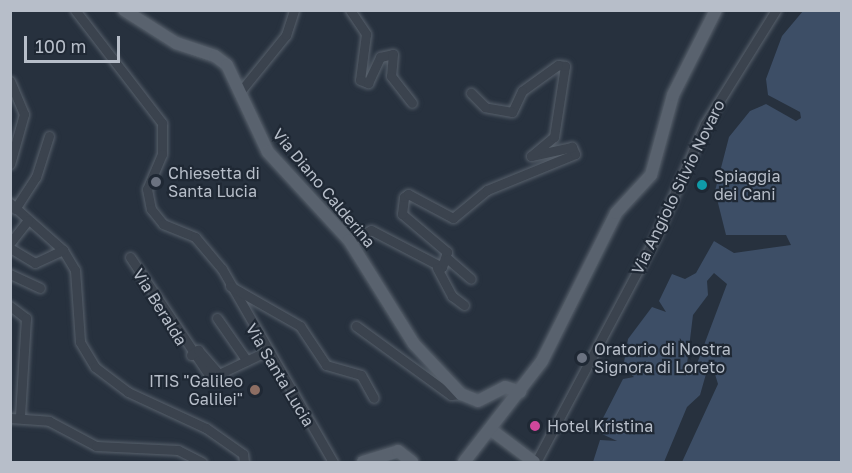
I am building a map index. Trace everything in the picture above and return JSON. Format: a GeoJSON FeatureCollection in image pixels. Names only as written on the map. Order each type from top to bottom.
{"type":"FeatureCollection","features":[{"type":"Feature","properties":{"kind":"main road","name":"Via Diano Calderina"},"geometry":{"type":"LineString","coordinates":[[124,10],[176,43],[215,56],[226,65],[268,152],[349,240],[414,344],[461,394]]}},
{"type":"Feature","properties":{"kind":"main road"},"geometry":{"type":"LineString","coordinates":[[464,462],[520,392],[550,348],[616,213],[651,175],[673,95],[716,10]]}},
{"type":"Feature","properties":{"kind":"main road"},"geometry":{"type":"LineString","coordinates":[[461,394],[478,401],[505,387],[520,392]]}},
{"type":"Feature","properties":{"kind":"main road"},"geometry":{"type":"LineString","coordinates":[[490,429],[535,462]]}},
{"type":"Feature","properties":{"kind":"main road"},"geometry":{"type":"LineString","coordinates":[[363,462],[398,451],[412,462]]}},
{"type":"Feature","properties":{"kind":"street","name":"Via Santa Lucia"},"geometry":{"type":"LineString","coordinates":[[75,10],[162,123],[162,154],[147,189],[153,214],[195,237],[222,269],[267,351],[333,462]]}},
{"type":"Feature","properties":{"kind":"street"},"geometry":{"type":"LineString","coordinates":[[239,93],[286,35],[294,10]]}},
{"type":"Feature","properties":{"kind":"street"},"geometry":{"type":"LineString","coordinates":[[350,10],[366,34],[360,80],[368,83],[380,57],[393,54],[391,76],[412,103]]}},
{"type":"Feature","properties":{"kind":"street","name":"Via Angiolo Silvio Novaro"},"geometry":{"type":"LineString","coordinates":[[535,462],[588,368],[705,124],[776,10]]}},
{"type":"Feature","properties":{"kind":"street"},"geometry":{"type":"LineString","coordinates":[[471,93],[485,107],[512,112],[522,91],[558,65],[565,66],[554,137],[531,156],[577,150],[550,167],[487,190],[450,218],[408,194],[400,203],[402,214],[446,250],[448,259],[471,279]]}},
{"type":"Feature","properties":{"kind":"street"},"geometry":{"type":"LineString","coordinates":[[10,81],[24,114],[10,164]]}},
{"type":"Feature","properties":{"kind":"street"},"geometry":{"type":"LineString","coordinates":[[49,136],[36,177],[13,206],[63,250],[77,277],[80,342],[86,356],[128,392],[214,434],[243,454],[244,462]]}},
{"type":"Feature","properties":{"kind":"street"},"geometry":{"type":"LineString","coordinates":[[28,220],[11,249],[35,263],[63,250]]}},
{"type":"Feature","properties":{"kind":"street"},"geometry":{"type":"LineString","coordinates":[[349,240],[371,230],[437,268],[452,296],[464,305]]}},
{"type":"Feature","properties":{"kind":"street","name":"Via Beralda"},"geometry":{"type":"LineString","coordinates":[[130,257],[191,355],[198,350],[219,374],[267,351]]}},
{"type":"Feature","properties":{"kind":"street"},"geometry":{"type":"LineString","coordinates":[[437,268],[448,259]]}},
{"type":"Feature","properties":{"kind":"street"},"geometry":{"type":"LineString","coordinates":[[10,274],[40,288]]}},
{"type":"Feature","properties":{"kind":"street","name":"Via Santa Lucia"},"geometry":{"type":"LineString","coordinates":[[230,286],[300,326],[326,365],[361,375],[374,398]]}},
{"type":"Feature","properties":{"kind":"street"},"geometry":{"type":"LineString","coordinates":[[10,306],[26,318],[15,417],[59,425],[96,446],[178,450],[202,462]]}},
{"type":"Feature","properties":{"kind":"street"},"geometry":{"type":"LineString","coordinates":[[217,318],[247,361]]}},
{"type":"Feature","properties":{"kind":"street"},"geometry":{"type":"LineString","coordinates":[[356,326],[451,395],[461,394]]}},
{"type":"Feature","properties":{"kind":"street"},"geometry":{"type":"LineString","coordinates":[[191,355],[211,378]]}},
{"type":"Feature","properties":{"kind":"water"},"geometry":{"type":"Polygon","coordinates":[[[803,11],[841,11],[841,462],[593,462],[600,440],[617,441],[600,433],[601,422],[623,379],[634,377],[623,368],[628,339],[652,307],[666,312],[659,301],[672,274],[685,279],[696,273],[714,241],[734,253],[791,245],[786,235],[726,235],[715,191],[729,137],[750,111],[766,104],[796,121],[801,118],[800,112],[768,95],[766,79],[782,36],[803,11]]]}},
{"type":"Feature","properties":{"kind":"pier"},"geometry":{"type":"Polygon","coordinates":[[[714,273],[727,284],[695,369],[687,364],[693,315],[708,295],[707,281],[714,273]]]}},
{"type":"Feature","properties":{"kind":"pier"},"geometry":{"type":"Polygon","coordinates":[[[714,371],[718,384],[682,462],[664,462],[687,407],[700,395],[706,374],[714,371]]]}},
{"type":"Feature","properties":{"kind":"place","name":"Chiesetta di Santa Lucia"},"geometry":{"type":"Point","coordinates":[156,182]}},
{"type":"Feature","properties":{"kind":"place","name":"Spiaggia dei Cani"},"geometry":{"type":"Point","coordinates":[702,185]}},
{"type":"Feature","properties":{"kind":"place","name":"Oratorio di Nostra Signora di Loreto"},"geometry":{"type":"Point","coordinates":[582,358]}},
{"type":"Feature","properties":{"kind":"place","name":"ITIS \"Galileo Galilei\""},"geometry":{"type":"Point","coordinates":[255,390]}},
{"type":"Feature","properties":{"kind":"place","name":"Hotel Kristina"},"geometry":{"type":"Point","coordinates":[535,426]}}]}
